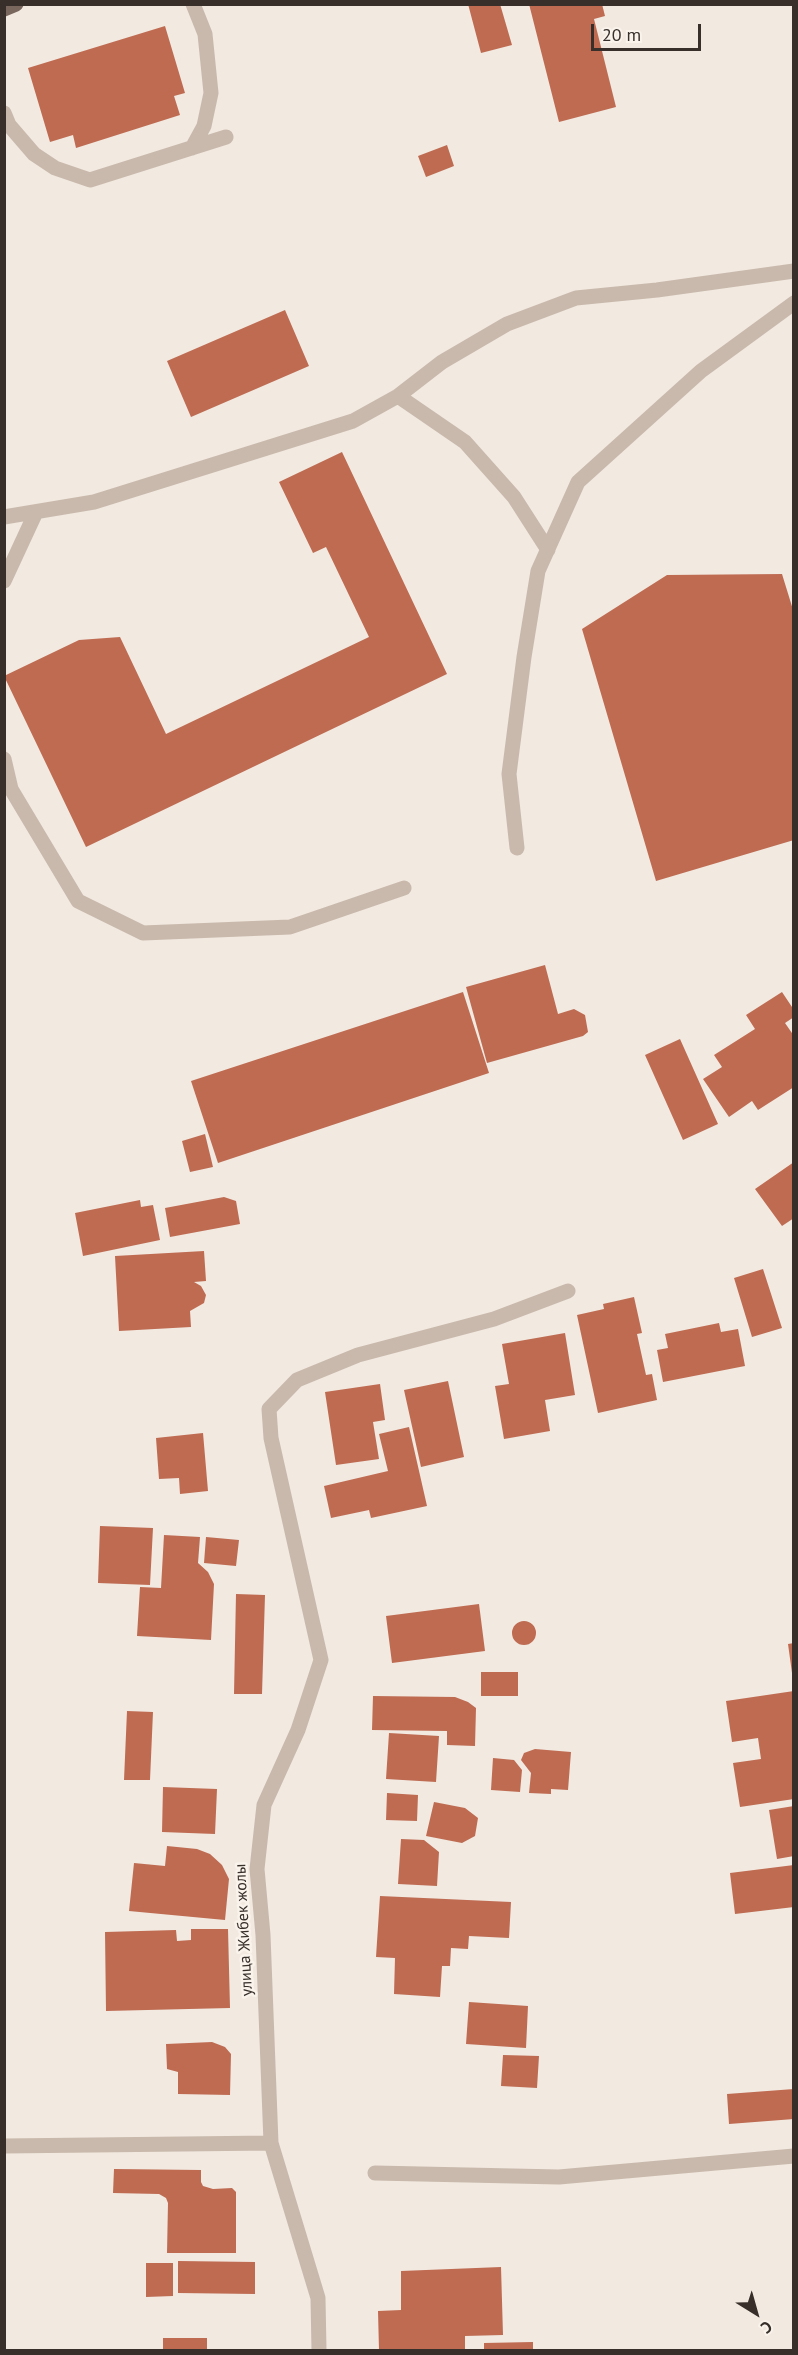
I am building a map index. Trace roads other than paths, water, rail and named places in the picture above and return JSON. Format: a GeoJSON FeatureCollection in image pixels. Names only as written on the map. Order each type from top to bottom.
{"type":"FeatureCollection","features":[{"type":"Feature","properties":{"kind":"main road"},"geometry":{"type":"LineString","coordinates":[[4,9],[16,4]]}},
{"type":"Feature","properties":{"kind":"street"},"geometry":{"type":"LineString","coordinates":[[192,148],[204,126],[211,93],[205,34],[193,4]]}},
{"type":"Feature","properties":{"kind":"street"},"geometry":{"type":"LineString","coordinates":[[4,113],[9,125],[34,154],[55,168],[90,180],[226,137]]}},
{"type":"Feature","properties":{"kind":"street"},"geometry":{"type":"LineString","coordinates":[[4,517],[94,502],[354,421],[398,396],[442,362],[507,324],[576,298],[657,290],[794,271]]}},
{"type":"Feature","properties":{"kind":"street"},"geometry":{"type":"LineString","coordinates":[[517,848],[509,774],[538,571],[578,482],[701,370],[794,303]]}},
{"type":"Feature","properties":{"kind":"street"},"geometry":{"type":"LineString","coordinates":[[398,396],[465,442],[514,497],[548,550]]}},
{"type":"Feature","properties":{"kind":"street"},"geometry":{"type":"LineString","coordinates":[[4,580],[36,512]]}},
{"type":"Feature","properties":{"kind":"street"},"geometry":{"type":"LineString","coordinates":[[4,759],[11,789],[78,901],[143,933],[290,927],[404,888]]}},
{"type":"Feature","properties":{"kind":"street","name":"улица Жибек жолы"},"geometry":{"type":"LineString","coordinates":[[319,2350],[318,2298],[271,2143],[263,1935],[257,1869],[264,1805],[298,1730],[321,1660],[272,1438],[269,1409],[297,1380],[358,1355],[494,1319],[568,1291]]}},
{"type":"Feature","properties":{"kind":"street"},"geometry":{"type":"LineString","coordinates":[[4,2146],[271,2143]]}},
{"type":"Feature","properties":{"kind":"street"},"geometry":{"type":"LineString","coordinates":[[375,2173],[559,2177],[794,2156]]}}]}
